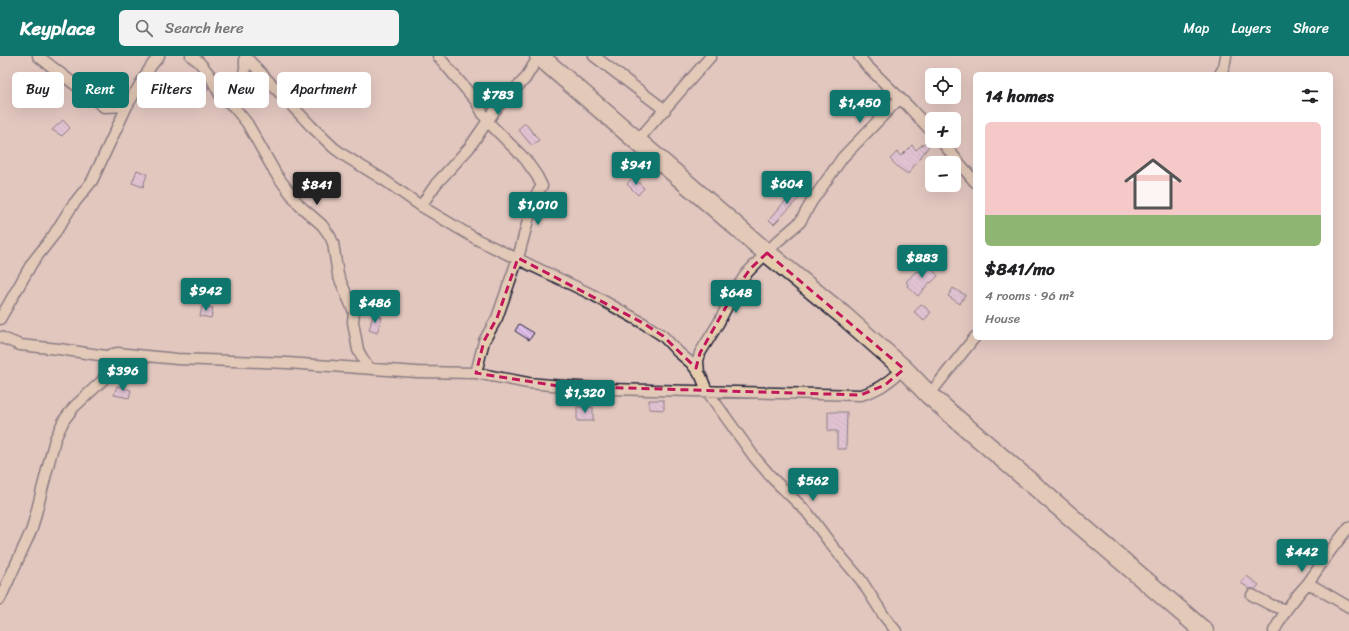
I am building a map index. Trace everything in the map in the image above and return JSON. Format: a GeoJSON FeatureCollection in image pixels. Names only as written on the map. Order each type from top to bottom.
{"type":"FeatureCollection","features":[{"type":"Feature","properties":{"kind":"highway"},"geometry":{"type":"LineString","coordinates":[[539,56],[844,316],[904,369],[929,395],[1204,631]]}},
{"type":"Feature","properties":{"kind":"street"},"geometry":{"type":"LineString","coordinates":[[38,56],[72,82]]}},
{"type":"Feature","properties":{"kind":"street"},"geometry":{"type":"LineString","coordinates":[[129,103],[151,66],[159,56]]}},
{"type":"Feature","properties":{"kind":"street"},"geometry":{"type":"LineString","coordinates":[[191,56],[200,62],[214,84]]}},
{"type":"Feature","properties":{"kind":"street"},"geometry":{"type":"LineString","coordinates":[[243,72],[245,56]]}},
{"type":"Feature","properties":{"kind":"street"},"geometry":{"type":"LineString","coordinates":[[245,56],[311,126],[334,148],[421,206],[478,240],[593,295],[643,322],[663,336],[691,363],[699,374],[707,391],[755,458],[772,479],[807,512],[833,547],[861,580],[884,616],[896,631]]}},
{"type":"Feature","properties":{"kind":"street"},"geometry":{"type":"LineString","coordinates":[[438,56],[476,101],[487,121],[525,159],[542,186],[534,198],[518,258],[497,318],[484,341],[476,373]]}},
{"type":"Feature","properties":{"kind":"street"},"geometry":{"type":"LineString","coordinates":[[421,206],[436,184],[469,148],[498,106],[525,79],[539,56]]}},
{"type":"Feature","properties":{"kind":"street"},"geometry":{"type":"LineString","coordinates":[[594,56],[665,110]]}},
{"type":"Feature","properties":{"kind":"street"},"geometry":{"type":"LineString","coordinates":[[637,141],[711,56]]}},
{"type":"Feature","properties":{"kind":"street"},"geometry":{"type":"LineString","coordinates":[[859,56],[925,125]]}},
{"type":"Feature","properties":{"kind":"street"},"geometry":{"type":"LineString","coordinates":[[1221,72],[1226,56]]}},
{"type":"Feature","properties":{"kind":"street"},"geometry":{"type":"LineString","coordinates":[[699,374],[698,361],[700,353],[746,274],[800,222],[812,201],[843,157],[900,98]]}},
{"type":"Feature","properties":{"kind":"street"},"geometry":{"type":"LineString","coordinates":[[0,318],[32,263],[53,236],[72,206],[92,181],[126,108]]}},
{"type":"Feature","properties":{"kind":"street"},"geometry":{"type":"LineString","coordinates":[[235,108],[247,123],[276,174],[299,205],[322,225],[330,236],[333,243],[338,275],[354,312],[353,326],[358,350],[365,363],[371,369]]}},
{"type":"Feature","properties":{"kind":"street"},"geometry":{"type":"LineString","coordinates":[[946,148],[973,180]]}},
{"type":"Feature","properties":{"kind":"street"},"geometry":{"type":"LineString","coordinates":[[0,337],[20,345],[106,356],[117,353],[177,359],[287,363],[417,372],[476,373],[528,383],[608,389],[861,395],[874,391],[885,385],[904,369]]}},
{"type":"Feature","properties":{"kind":"street"},"geometry":{"type":"LineString","coordinates":[[929,395],[973,340]]}},
{"type":"Feature","properties":{"kind":"street"},"geometry":{"type":"LineString","coordinates":[[0,599],[32,529],[53,446],[64,420],[74,408],[102,381],[111,367],[117,353]]}},
{"type":"Feature","properties":{"kind":"street"},"geometry":{"type":"LineString","coordinates":[[1274,631],[1286,610],[1308,584],[1349,527]]}},
{"type":"Feature","properties":{"kind":"street"},"geometry":{"type":"LineString","coordinates":[[1308,584],[1349,607]]}},
{"type":"Feature","properties":{"kind":"street"},"geometry":{"type":"LineString","coordinates":[[1252,595],[1271,605],[1286,610]]}},
{"type":"Feature","properties":{"kind":"highlighted area"},"geometry":{"type":"Polygon","coordinates":[[[767,253],[904,369],[885,385],[861,395],[558,386],[476,373],[484,341],[497,318],[518,258],[643,323],[663,336],[696,368],[700,353],[736,289],[751,268],[767,253]]]}},
{"type":"Feature","properties":{"kind":"building"},"geometry":{"type":"Polygon","coordinates":[[[63,120],[70,128],[62,136],[52,130],[63,120]]]}},
{"type":"Feature","properties":{"kind":"building"},"geometry":{"type":"Polygon","coordinates":[[[525,123],[539,140],[532,146],[518,129],[525,123]]]}},
{"type":"Feature","properties":{"kind":"building"},"geometry":{"type":"Polygon","coordinates":[[[925,142],[925,148],[928,148],[908,174],[890,159],[897,152],[901,156],[912,145],[916,150],[925,142]]]}},
{"type":"Feature","properties":{"kind":"building"},"geometry":{"type":"Polygon","coordinates":[[[137,170],[147,174],[143,187],[132,183],[137,170]]]}},
{"type":"Feature","properties":{"kind":"building"},"geometry":{"type":"Polygon","coordinates":[[[633,177],[644,188],[638,195],[627,184],[633,177]]]}},
{"type":"Feature","properties":{"kind":"building"},"geometry":{"type":"Polygon","coordinates":[[[798,186],[804,193],[774,224],[769,220],[798,186]]]}},
{"type":"Feature","properties":{"kind":"building"},"geometry":{"type":"Polygon","coordinates":[[[927,263],[938,276],[931,283],[930,282],[918,296],[907,286],[908,284],[906,282],[916,271],[918,272],[927,263]]]}},
{"type":"Feature","properties":{"kind":"building"},"geometry":{"type":"Polygon","coordinates":[[[953,288],[965,295],[960,304],[948,296],[953,288]]]}},
{"type":"Feature","properties":{"kind":"building"},"geometry":{"type":"Polygon","coordinates":[[[921,304],[931,312],[924,321],[914,312],[921,304]]]}},
{"type":"Feature","properties":{"kind":"building"},"geometry":{"type":"Polygon","coordinates":[[[202,306],[213,308],[211,318],[200,316],[202,306]]]}},
{"type":"Feature","properties":{"kind":"building"},"geometry":{"type":"Polygon","coordinates":[[[373,315],[382,317],[377,333],[369,330],[373,315]]]}},
{"type":"Feature","properties":{"kind":"building"},"geometry":{"type":"Polygon","coordinates":[[[519,324],[534,333],[529,340],[515,331],[519,324]]]}},
{"type":"Feature","properties":{"kind":"building"},"geometry":{"type":"Polygon","coordinates":[[[117,386],[131,390],[129,398],[114,395],[117,386]]]}},
{"type":"Feature","properties":{"kind":"building"},"geometry":{"type":"Polygon","coordinates":[[[649,400],[664,400],[664,410],[649,409],[649,400]]]}},
{"type":"Feature","properties":{"kind":"building"},"geometry":{"type":"Polygon","coordinates":[[[577,407],[593,407],[593,421],[577,421],[577,407]]]}},
{"type":"Feature","properties":{"kind":"building"},"geometry":{"type":"Polygon","coordinates":[[[828,412],[847,412],[846,449],[837,449],[837,431],[828,431],[828,412]]]}},
{"type":"Feature","properties":{"kind":"building"},"geometry":{"type":"Polygon","coordinates":[[[1247,576],[1259,585],[1255,589],[1250,589],[1241,583],[1247,576]]]}}]}
